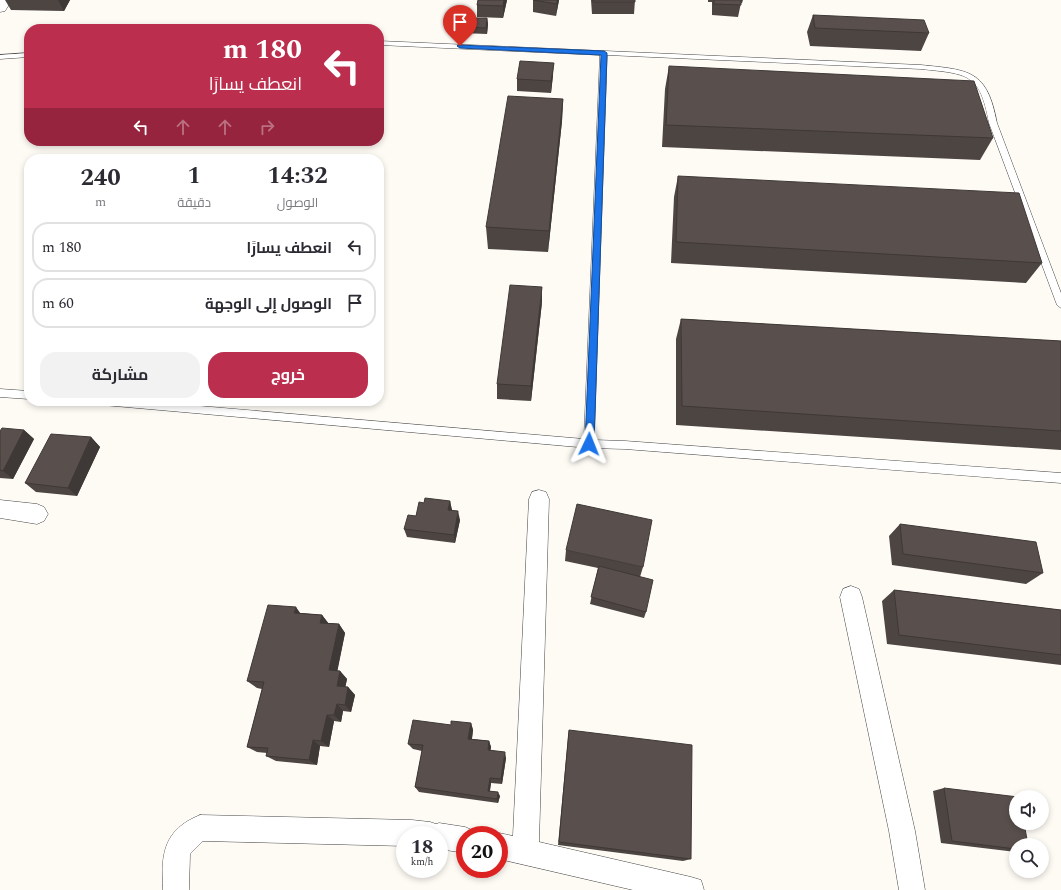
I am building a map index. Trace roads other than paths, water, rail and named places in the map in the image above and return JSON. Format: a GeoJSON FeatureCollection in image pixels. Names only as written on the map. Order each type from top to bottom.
{"type":"FeatureCollection","features":[{"type":"Feature","properties":{"kind":"street"},"geometry":{"type":"LineString","coordinates":[[0,8],[5,0]]}},
{"type":"Feature","properties":{"kind":"street"},"geometry":{"type":"LineString","coordinates":[[526,851],[539,499]]}},
{"type":"Feature","properties":{"kind":"street"},"geometry":{"type":"LineString","coordinates":[[0,510],[37,514]]}},
{"type":"Feature","properties":{"kind":"street"},"geometry":{"type":"LineString","coordinates":[[851,597],[902,831],[912,890]]}},
{"type":"Feature","properties":{"kind":"street"},"geometry":{"type":"LineString","coordinates":[[176,890],[175,861],[177,848],[188,834],[200,828],[396,833]]}},
{"type":"Feature","properties":{"kind":"street"},"geometry":{"type":"LineString","coordinates":[[508,848],[691,890]]}},
{"type":"Feature","properties":{"kind":"lane"},"geometry":{"type":"LineString","coordinates":[[384,43],[921,67],[965,74],[977,81],[986,93],[993,123],[1061,305]]}},
{"type":"Feature","properties":{"kind":"lane"},"geometry":{"type":"LineString","coordinates":[[589,444],[604,53]]}},
{"type":"Feature","properties":{"kind":"lane"},"geometry":{"type":"LineString","coordinates":[[0,57],[24,55]]}},
{"type":"Feature","properties":{"kind":"lane"},"geometry":{"type":"LineString","coordinates":[[0,393],[24,395]]}},
{"type":"Feature","properties":{"kind":"lane"},"geometry":{"type":"LineString","coordinates":[[152,406],[589,444],[625,445],[1061,478]]}}]}
